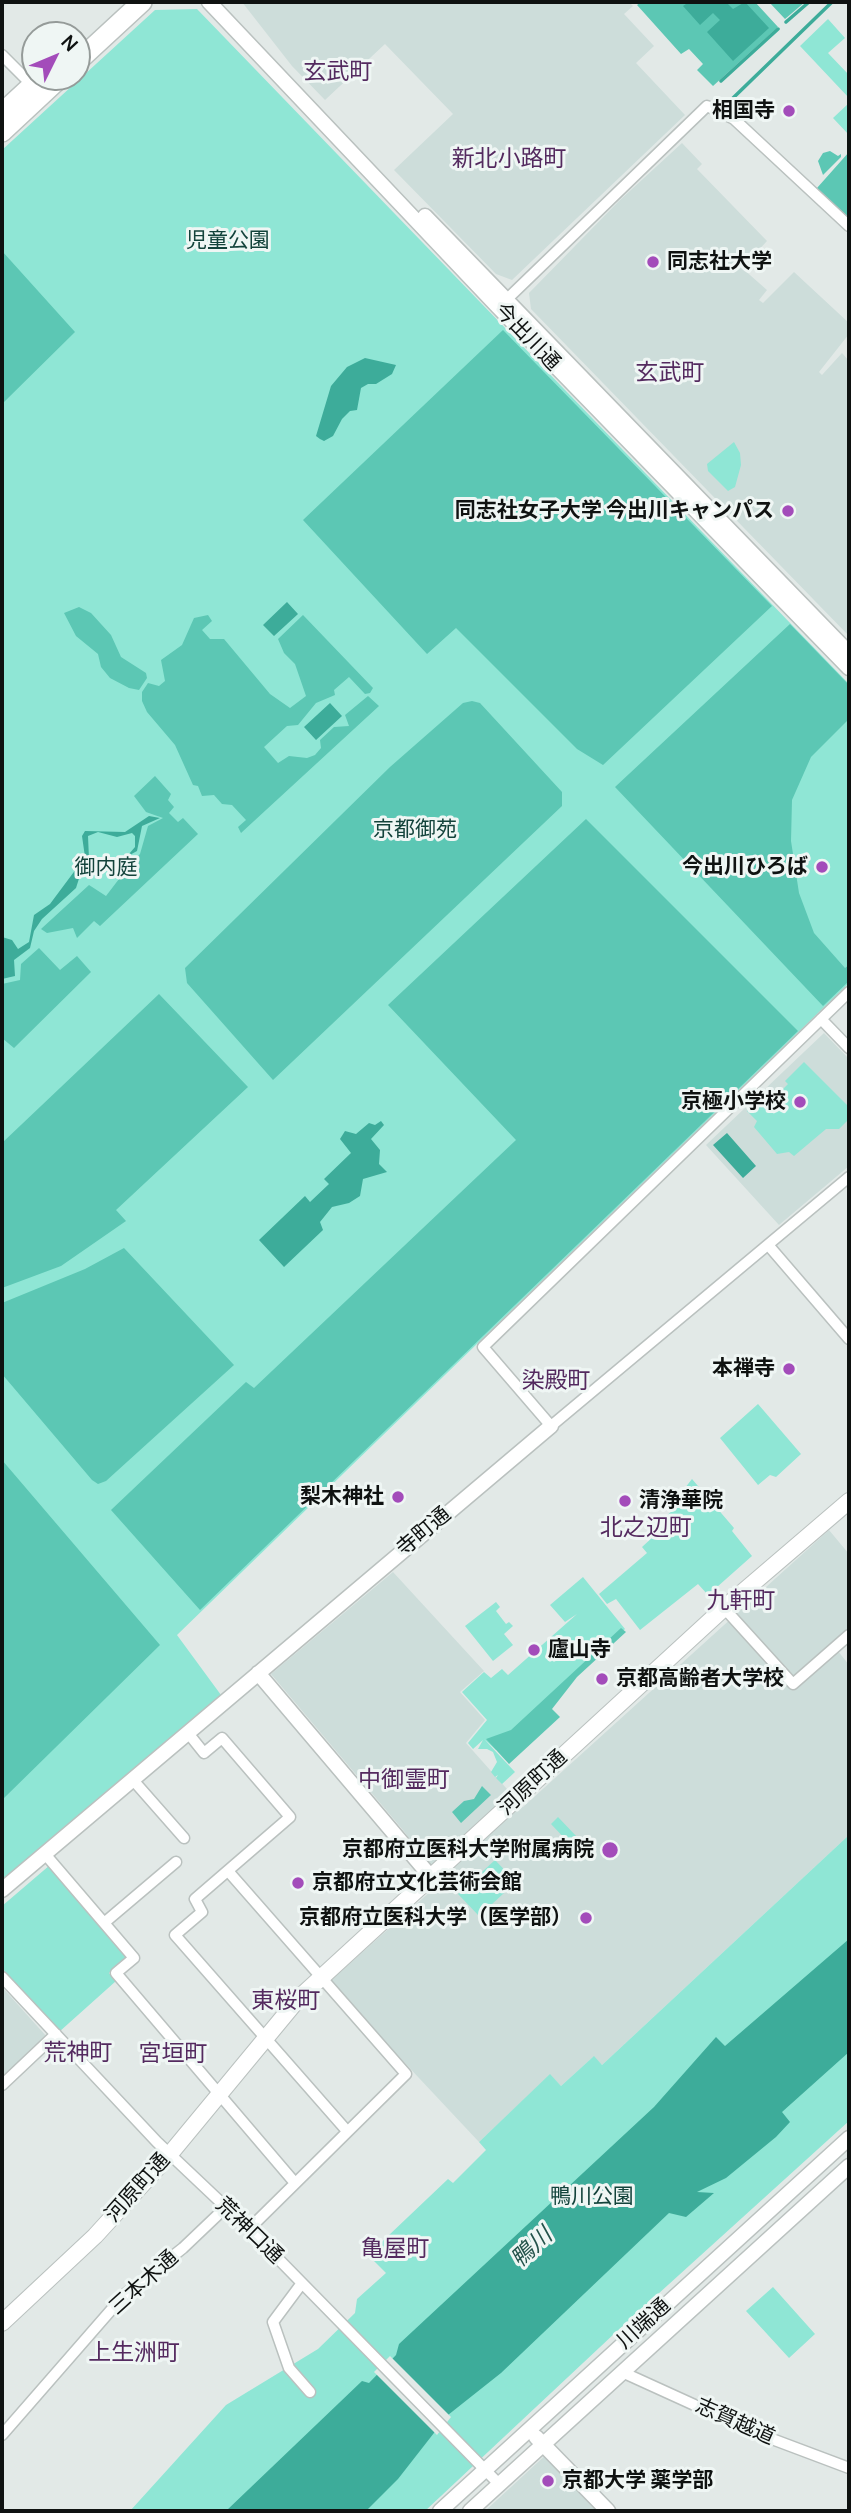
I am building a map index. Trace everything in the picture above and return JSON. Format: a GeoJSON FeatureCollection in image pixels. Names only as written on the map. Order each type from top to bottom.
{"type":"FeatureCollection","features":[{"type":"Feature","properties":{"kind":"highway"},"geometry":{"type":"LineString","coordinates":[[91,31],[122,2]]}},
{"type":"Feature","properties":{"kind":"highway"},"geometry":{"type":"LineString","coordinates":[[91,49],[142,2]]}},
{"type":"Feature","properties":{"kind":"highway"},"geometry":{"type":"LineString","coordinates":[[2,113],[26,91]]}},
{"type":"Feature","properties":{"kind":"highway"},"geometry":{"type":"LineString","coordinates":[[2,132],[46,91]]}},
{"type":"Feature","properties":{"kind":"main road","name":"河原町通"},"geometry":{"type":"LineString","coordinates":[[2,2323],[83,2250],[170,2154],[266,2038],[321,1978],[724,1608],[849,1501]]}},
{"type":"Feature","properties":{"kind":"street","name":"今出川通"},"geometry":{"type":"LineString","coordinates":[[209,2],[849,653]]}},
{"type":"Feature","properties":{"kind":"street","name":"今出川通"},"geometry":{"type":"LineString","coordinates":[[222,2],[502,303],[849,668]]}},
{"type":"Feature","properties":{"kind":"street"},"geometry":{"type":"LineString","coordinates":[[2,55],[21,69]]}},
{"type":"Feature","properties":{"kind":"street"},"geometry":{"type":"LineString","coordinates":[[502,303],[707,106],[734,119],[849,226]]}},
{"type":"Feature","properties":{"kind":"street"},"geometry":{"type":"LineString","coordinates":[[551,1426],[483,1346],[849,992]]}},
{"type":"Feature","properties":{"kind":"street"},"geometry":{"type":"LineString","coordinates":[[821,1019],[849,1048]]}},
{"type":"Feature","properties":{"kind":"street","name":"寺町通"},"geometry":{"type":"LineString","coordinates":[[2,1890],[849,1177]]}},
{"type":"Feature","properties":{"kind":"street"},"geometry":{"type":"LineString","coordinates":[[769,1246],[848,1335]]}},
{"type":"Feature","properties":{"kind":"street"},"geometry":{"type":"LineString","coordinates":[[724,1608],[793,1684],[849,1636]]}},
{"type":"Feature","properties":{"kind":"street"},"geometry":{"type":"LineString","coordinates":[[258,1673],[431,1877]]}},
{"type":"Feature","properties":{"kind":"street"},"geometry":{"type":"LineString","coordinates":[[188,1733],[204,1753],[222,1738],[290,1817],[195,1899],[202,1912],[175,1935],[347,2132]]}},
{"type":"Feature","properties":{"kind":"street"},"geometry":{"type":"LineString","coordinates":[[133,1780],[184,1838]]}},
{"type":"Feature","properties":{"kind":"street"},"geometry":{"type":"LineString","coordinates":[[45,1854],[134,1958],[116,1973],[295,2183]]}},
{"type":"Feature","properties":{"kind":"street"},"geometry":{"type":"LineString","coordinates":[[104,1923],[176,1862]]}},
{"type":"Feature","properties":{"kind":"street"},"geometry":{"type":"LineString","coordinates":[[228,1871],[406,2074],[249,2229]]}},
{"type":"Feature","properties":{"kind":"street","name":"荒神口通"},"geometry":{"type":"LineString","coordinates":[[2,1977],[170,2154],[249,2229],[499,2484]]}},
{"type":"Feature","properties":{"kind":"street"},"geometry":{"type":"LineString","coordinates":[[2,2085],[56,2034]]}},
{"type":"Feature","properties":{"kind":"street","name":"川端通"},"geometry":{"type":"LineString","coordinates":[[440,2511],[480,2465],[528,2429],[849,2138]]}},
{"type":"Feature","properties":{"kind":"street","name":"川端通"},"geometry":{"type":"LineString","coordinates":[[470,2511],[849,2166]]}},
{"type":"Feature","properties":{"kind":"street","name":"三本木通"},"geometry":{"type":"LineString","coordinates":[[2,2435],[125,2294],[183,2248],[225,2208]]}},
{"type":"Feature","properties":{"kind":"street"},"geometry":{"type":"LineString","coordinates":[[302,2283],[274,2322],[289,2368],[310,2392]]}},
{"type":"Feature","properties":{"kind":"street","name":"志賀越道"},"geometry":{"type":"LineString","coordinates":[[622,2372],[756,2433],[849,2468]]}},
{"type":"Feature","properties":{"kind":"street"},"geometry":{"type":"LineString","coordinates":[[528,2429],[608,2511]]}},
{"type":"Feature","properties":{"kind":"shaded area"},"geometry":{"type":"Polygon","coordinates":[[[242,2],[629,2],[633,6],[624,14],[654,46],[636,63],[685,115],[512,280],[496,274],[394,170],[453,114],[385,44],[325,100],[292,66],[242,2]]]}},
{"type":"Feature","properties":{"kind":"shaded area","name":"同志社女子大学 今出川キャンパス"},"geometry":{"type":"Polygon","coordinates":[[[682,143],[702,164],[697,169],[767,241],[742,268],[767,290],[759,300],[763,303],[794,272],[849,323],[849,334],[819,372],[822,375],[842,353],[849,361],[849,636],[531,309],[529,293],[619,201],[682,143]]]}},
{"type":"Feature","properties":{"kind":"shaded area","name":"京極小学校"},"geometry":{"type":"Polygon","coordinates":[[[824,1033],[849,1059],[849,1166],[779,1225],[706,1145],[824,1033]]]}},
{"type":"Feature","properties":{"kind":"shaded area"},"geometry":{"type":"Polygon","coordinates":[[[829,1530],[849,1554],[849,1641],[838,1651],[849,1665],[849,1835],[602,2065],[593,2057],[561,2086],[550,2075],[479,2142],[329,1982],[441,1882],[403,1830],[271,1674],[393,1572],[484,1671],[460,1692],[485,1720],[466,1743],[523,1807],[829,1530]]]}},
{"type":"Feature","properties":{"kind":"shaded area"},"geometry":{"type":"Polygon","coordinates":[[[2,1987],[47,2037],[2,2078],[2,1987]]]}},
{"type":"Feature","properties":{"kind":"shaded area","name":"京都大学 薬学部"},"geometry":{"type":"Polygon","coordinates":[[[550,2451],[608,2511],[485,2511],[550,2451]]]}},
{"type":"Feature","properties":{"kind":"green space"},"geometry":{"type":"Polygon","coordinates":[[[641,2],[755,2],[778,27],[713,86],[697,70],[703,64],[689,49],[681,54],[637,5],[641,2]]]}},
{"type":"Feature","properties":{"kind":"green space"},"geometry":{"type":"Polygon","coordinates":[[[769,2],[805,2],[785,19],[769,2]]]}},
{"type":"Feature","properties":{"kind":"green space","name":"京都御苑"},"geometry":{"type":"Polygon","coordinates":[[[197,9],[849,684],[849,983],[177,1635],[221,1695],[2,1882],[2,150],[66,91],[91,91],[91,69],[155,10],[197,9]]]}},
{"type":"Feature","properties":{"kind":"green space"},"geometry":{"type":"Polygon","coordinates":[[[828,19],[845,38],[828,53],[849,75],[849,98],[800,46],[828,19]]]}},
{"type":"Feature","properties":{"kind":"green space"},"geometry":{"type":"Polygon","coordinates":[[[849,103],[849,135],[833,118],[849,103]]]}},
{"type":"Feature","properties":{"kind":"green space"},"geometry":{"type":"Polygon","coordinates":[[[830,151],[838,156],[841,154],[841,157],[823,175],[818,161],[823,153],[830,151]]]}},
{"type":"Feature","properties":{"kind":"green space"},"geometry":{"type":"Polygon","coordinates":[[[849,152],[849,220],[817,188],[849,152]]]}},
{"type":"Feature","properties":{"kind":"green space"},"geometry":{"type":"Polygon","coordinates":[[[2,251],[75,332],[2,404],[4,336],[2,251]]]}},
{"type":"Feature","properties":{"kind":"green space"},"geometry":{"type":"Polygon","coordinates":[[[503,330],[772,606],[603,765],[577,749],[456,628],[427,654],[303,520],[503,330]]]}},
{"type":"Feature","properties":{"kind":"green space"},"geometry":{"type":"Polygon","coordinates":[[[734,442],[740,453],[741,465],[735,487],[728,491],[708,471],[707,464],[734,442]]]}},
{"type":"Feature","properties":{"kind":"green space"},"geometry":{"type":"Polygon","coordinates":[[[79,607],[91,613],[111,635],[121,657],[146,673],[147,678],[139,690],[110,678],[101,667],[98,654],[76,636],[64,613],[79,607]]]}},
{"type":"Feature","properties":{"kind":"green space"},"geometry":{"type":"Polygon","coordinates":[[[208,615],[212,621],[202,630],[210,639],[224,639],[270,694],[290,708],[306,696],[295,664],[284,653],[278,639],[303,615],[373,688],[370,693],[365,694],[349,677],[334,690],[335,695],[316,703],[298,725],[287,726],[264,747],[278,763],[289,756],[307,758],[315,755],[321,748],[320,740],[334,727],[349,726],[345,715],[368,696],[379,706],[241,833],[238,827],[246,820],[232,805],[222,804],[214,795],[202,796],[198,786],[193,785],[175,745],[147,712],[142,701],[142,692],[148,683],[159,686],[165,681],[161,660],[182,645],[194,618],[208,615]]]}},
{"type":"Feature","properties":{"kind":"green space"},"geometry":{"type":"Polygon","coordinates":[[[790,624],[849,685],[849,719],[811,757],[792,800],[791,841],[799,893],[814,933],[845,968],[849,965],[849,981],[823,1006],[615,787],[790,624]]]}},
{"type":"Feature","properties":{"kind":"green space"},"geometry":{"type":"Polygon","coordinates":[[[463,703],[480,703],[562,792],[562,806],[273,1080],[187,983],[185,968],[390,767],[463,703]]]}},
{"type":"Feature","properties":{"kind":"green space"},"geometry":{"type":"Polygon","coordinates":[[[155,776],[171,794],[168,800],[174,807],[169,813],[178,822],[183,818],[198,834],[100,926],[94,921],[77,938],[73,928],[47,933],[41,929],[89,885],[106,896],[119,879],[110,872],[130,864],[140,854],[148,826],[163,818],[146,812],[134,796],[155,776]]]}},
{"type":"Feature","properties":{"kind":"green space"},"geometry":{"type":"Polygon","coordinates":[[[586,819],[798,1031],[200,1610],[111,1510],[246,1382],[254,1388],[516,1140],[388,1005],[586,819]]]}},
{"type":"Feature","properties":{"kind":"green space"},"geometry":{"type":"Polygon","coordinates":[[[39,948],[60,970],[77,956],[91,972],[14,1048],[2,1038],[2,984],[20,980],[21,964],[39,948]]]}},
{"type":"Feature","properties":{"kind":"green space"},"geometry":{"type":"Polygon","coordinates":[[[159,994],[248,1087],[116,1210],[126,1221],[61,1266],[2,1288],[2,1143],[159,994]]]}},
{"type":"Feature","properties":{"kind":"green space"},"geometry":{"type":"Polygon","coordinates":[[[804,1062],[849,1107],[849,1119],[839,1129],[826,1129],[794,1156],[789,1152],[777,1154],[754,1127],[757,1121],[747,1111],[768,1092],[782,1090],[788,1084],[785,1081],[804,1062]]]}},
{"type":"Feature","properties":{"kind":"green space"},"geometry":{"type":"Polygon","coordinates":[[[124,1248],[234,1365],[106,1481],[98,1484],[2,1374],[2,1303],[85,1269],[124,1248]]]}},
{"type":"Feature","properties":{"kind":"green space"},"geometry":{"type":"Polygon","coordinates":[[[758,1404],[801,1454],[776,1477],[770,1475],[758,1485],[720,1438],[758,1404]]]}},
{"type":"Feature","properties":{"kind":"green space"},"geometry":{"type":"Polygon","coordinates":[[[2,1460],[160,1645],[2,1800],[2,1460]]]}},
{"type":"Feature","properties":{"kind":"green space"},"geometry":{"type":"Polygon","coordinates":[[[692,1479],[734,1528],[732,1531],[752,1556],[708,1595],[698,1584],[640,1630],[616,1599],[607,1604],[599,1594],[647,1553],[642,1547],[654,1536],[650,1530],[686,1499],[681,1493],[692,1479]]]}},
{"type":"Feature","properties":{"kind":"green space"},"geometry":{"type":"Polygon","coordinates":[[[583,1577],[625,1629],[496,1750],[484,1739],[515,1772],[502,1784],[496,1778],[498,1775],[495,1777],[491,1772],[497,1762],[493,1752],[478,1749],[483,1740],[473,1749],[468,1743],[487,1720],[462,1692],[484,1672],[491,1678],[502,1669],[508,1675],[577,1614],[565,1622],[550,1605],[583,1577]]]}},
{"type":"Feature","properties":{"kind":"green space"},"geometry":{"type":"Polygon","coordinates":[[[496,1602],[500,1607],[496,1611],[506,1624],[509,1622],[513,1626],[504,1634],[513,1645],[493,1661],[465,1626],[496,1602]]]}},
{"type":"Feature","properties":{"kind":"green space"},"geometry":{"type":"Polygon","coordinates":[[[621,1628],[626,1632],[577,1677],[552,1709],[560,1717],[509,1764],[486,1739],[511,1730],[621,1628]]]}},
{"type":"Feature","properties":{"kind":"green space"},"geometry":{"type":"Polygon","coordinates":[[[482,1786],[491,1795],[461,1823],[452,1812],[464,1801],[474,1799],[482,1786]]]}},
{"type":"Feature","properties":{"kind":"green space"},"geometry":{"type":"Polygon","coordinates":[[[558,1817],[577,1837],[570,1844],[551,1824],[558,1817]]]}},
{"type":"Feature","properties":{"kind":"green space","name":"鴨川公園"},"geometry":{"type":"Polygon","coordinates":[[[849,1835],[849,2121],[615,2333],[425,2511],[130,2511],[226,2405],[318,2349],[355,2313],[357,2299],[386,2273],[368,2255],[448,2179],[453,2183],[486,2150],[479,2142],[550,2074],[561,2086],[594,2056],[602,2065],[849,1835]]]}},
{"type":"Feature","properties":{"kind":"green space"},"geometry":{"type":"Polygon","coordinates":[[[495,1860],[516,1882],[479,1916],[458,1894],[495,1860]]]}},
{"type":"Feature","properties":{"kind":"green space"},"geometry":{"type":"Polygon","coordinates":[[[50,1865],[128,1956],[109,1973],[116,1981],[59,2032],[2,1968],[2,1906],[50,1865]]]}},
{"type":"Feature","properties":{"kind":"green space"},"geometry":{"type":"Polygon","coordinates":[[[773,2287],[815,2334],[789,2358],[746,2311],[773,2287]]]}},
{"type":"Feature","properties":{"kind":"water"},"geometry":{"type":"Polygon","coordinates":[[[689,2],[726,2],[733,9],[745,2],[769,28],[733,61],[707,32],[720,20],[713,13],[700,25],[683,6],[689,2]]]}},
{"type":"Feature","properties":{"kind":"water"},"geometry":{"type":"Polygon","coordinates":[[[365,358],[396,365],[392,374],[376,384],[361,388],[357,410],[350,411],[342,419],[333,436],[324,441],[320,439],[316,436],[331,386],[347,367],[365,358]]]}},
{"type":"Feature","properties":{"kind":"water"},"geometry":{"type":"Polygon","coordinates":[[[287,602],[298,614],[274,636],[263,625],[287,602]]]}},
{"type":"Feature","properties":{"kind":"water"},"geometry":{"type":"Polygon","coordinates":[[[330,703],[342,716],[316,740],[304,727],[330,703]]]}},
{"type":"Feature","properties":{"kind":"water"},"geometry":{"type":"Polygon","coordinates":[[[149,816],[160,818],[142,826],[137,851],[110,866],[93,863],[83,866],[76,888],[42,919],[34,931],[30,948],[14,960],[15,976],[2,979],[2,937],[12,940],[18,949],[29,942],[34,915],[50,904],[85,857],[82,836],[85,831],[125,832],[149,816]],[[98,832],[88,836],[89,859],[117,860],[129,854],[135,847],[135,836],[132,833],[117,837],[98,832]]]}},
{"type":"Feature","properties":{"kind":"water"},"geometry":{"type":"Polygon","coordinates":[[[381,1121],[384,1125],[371,1139],[380,1150],[379,1164],[387,1172],[363,1179],[360,1196],[349,1203],[332,1207],[320,1222],[323,1230],[284,1267],[259,1240],[305,1196],[310,1202],[329,1184],[324,1179],[351,1153],[340,1139],[345,1131],[356,1134],[369,1123],[375,1125],[381,1121]]]}},
{"type":"Feature","properties":{"kind":"water"},"geometry":{"type":"Polygon","coordinates":[[[727,1133],[756,1166],[743,1178],[713,1145],[727,1133]]]}},
{"type":"Feature","properties":{"kind":"water","name":"鴨川"},"geometry":{"type":"Polygon","coordinates":[[[849,1939],[849,2052],[782,2112],[790,2122],[776,2137],[726,2178],[697,2192],[714,2193],[686,2217],[669,2213],[501,2373],[448,2415],[398,2479],[366,2511],[226,2511],[362,2381],[369,2383],[396,2355],[399,2344],[654,2107],[716,2037],[725,2046],[849,1939]]]}},
{"type":"Feature","properties":{"kind":"pier"},"geometry":{"type":"Polygon","coordinates":[[[390,2356],[451,2417],[437,2435],[374,2372],[390,2356]]]}},
{"type":"Feature","properties":{"kind":"waterway"},"geometry":{"type":"LineString","coordinates":[[786,22],[809,2]]}},
{"type":"Feature","properties":{"kind":"waterway"},"geometry":{"type":"LineString","coordinates":[[733,98],[831,3]]}},
{"type":"Feature","properties":{"kind":"waterway"},"geometry":{"type":"LineString","coordinates":[[721,81],[778,29]]}},
{"type":"Feature","properties":{"kind":"place","name":"相国寺"},"geometry":{"type":"Point","coordinates":[789,111]}},
{"type":"Feature","properties":{"kind":"place","name":"同志社大学"},"geometry":{"type":"Point","coordinates":[653,262]}},
{"type":"Feature","properties":{"kind":"place","name":"同志社女子大学 今出川キャンパス"},"geometry":{"type":"Point","coordinates":[788,511]}},
{"type":"Feature","properties":{"kind":"place","name":"今出川ひろば"},"geometry":{"type":"Point","coordinates":[822,867]}},
{"type":"Feature","properties":{"kind":"place","name":"京極小学校"},"geometry":{"type":"Point","coordinates":[800,1102]}},
{"type":"Feature","properties":{"kind":"place","name":"本禅寺"},"geometry":{"type":"Point","coordinates":[789,1369]}},
{"type":"Feature","properties":{"kind":"place","name":"梨木神社"},"geometry":{"type":"Point","coordinates":[398,1497]}},
{"type":"Feature","properties":{"kind":"place","name":"清浄華院"},"geometry":{"type":"Point","coordinates":[625,1501]}},
{"type":"Feature","properties":{"kind":"place","name":"廬山寺"},"geometry":{"type":"Point","coordinates":[534,1650]}},
{"type":"Feature","properties":{"kind":"place","name":"京都高齢者大学校"},"geometry":{"type":"Point","coordinates":[602,1679]}},
{"type":"Feature","properties":{"kind":"place","name":"京都府立医科大学附属病院"},"geometry":{"type":"Point","coordinates":[610,1850]}},
{"type":"Feature","properties":{"kind":"place","name":"京都府立文化芸術会館"},"geometry":{"type":"Point","coordinates":[298,1883]}},
{"type":"Feature","properties":{"kind":"place","name":"京都府立医科大学（医学部）"},"geometry":{"type":"Point","coordinates":[586,1918]}},
{"type":"Feature","properties":{"kind":"place","name":"京都大学 薬学部"},"geometry":{"type":"Point","coordinates":[548,2481]}},
{"type":"Feature","properties":{"kind":"district","name":"玄武町"},"geometry":{"type":"Point","coordinates":[338,73]}},
{"type":"Feature","properties":{"kind":"district","name":"新北小路町"},"geometry":{"type":"Point","coordinates":[509,160]}},
{"type":"Feature","properties":{"kind":"district","name":"玄武町"},"geometry":{"type":"Point","coordinates":[670,374]}},
{"type":"Feature","properties":{"kind":"district","name":"染殿町"},"geometry":{"type":"Point","coordinates":[556,1382]}},
{"type":"Feature","properties":{"kind":"district","name":"北之辺町"},"geometry":{"type":"Point","coordinates":[646,1529]}},
{"type":"Feature","properties":{"kind":"district","name":"九軒町"},"geometry":{"type":"Point","coordinates":[741,1602]}},
{"type":"Feature","properties":{"kind":"district","name":"中御霊町"},"geometry":{"type":"Point","coordinates":[404,1781]}},
{"type":"Feature","properties":{"kind":"district","name":"東桜町"},"geometry":{"type":"Point","coordinates":[286,2002]}},
{"type":"Feature","properties":{"kind":"district","name":"荒神町"},"geometry":{"type":"Point","coordinates":[78,2054]}},
{"type":"Feature","properties":{"kind":"district","name":"宮垣町"},"geometry":{"type":"Point","coordinates":[173,2055]}},
{"type":"Feature","properties":{"kind":"district","name":"亀屋町"},"geometry":{"type":"Point","coordinates":[395,2250]}},
{"type":"Feature","properties":{"kind":"district","name":"上生洲町"},"geometry":{"type":"Point","coordinates":[134,2354]}},
{"type":"Feature","properties":{"kind":"park label","name":"児童公園"},"geometry":{"type":"Point","coordinates":[228,241]}},
{"type":"Feature","properties":{"kind":"park label","name":"御内庭"},"geometry":{"type":"Point","coordinates":[106,868]}}]}
